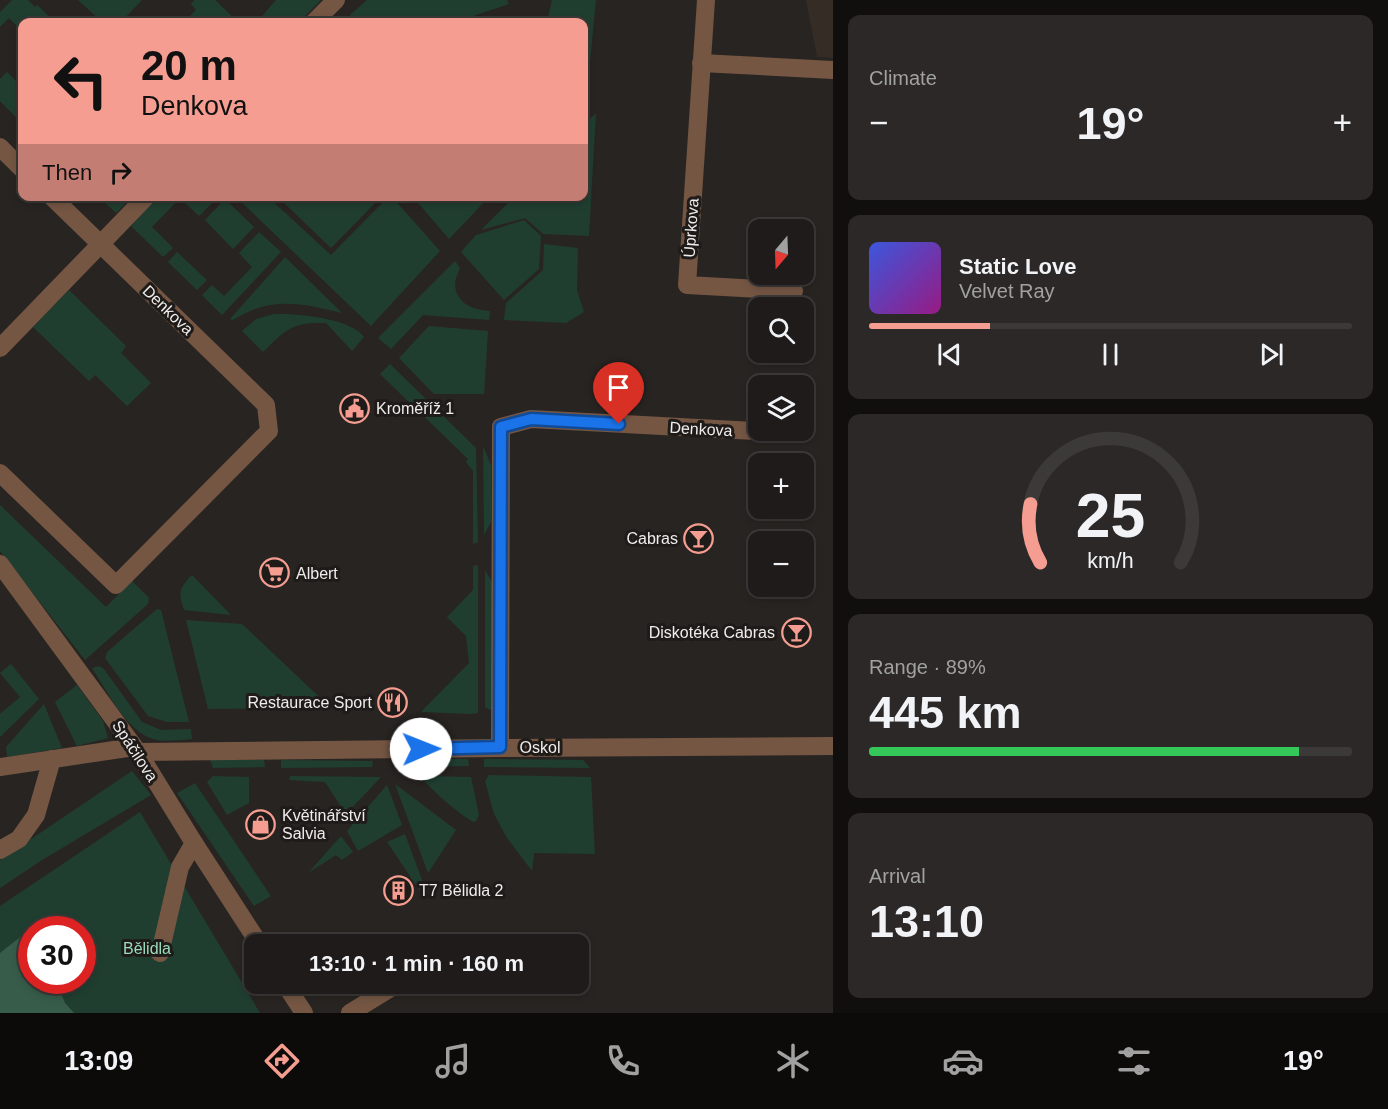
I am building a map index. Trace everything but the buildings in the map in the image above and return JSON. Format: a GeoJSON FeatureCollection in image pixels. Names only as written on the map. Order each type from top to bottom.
{"type":"FeatureCollection","features":[{"type":"Feature","properties":{"kind":"street"},"geometry":{"type":"LineString","coordinates":[[318,18],[336,0]]}},
{"type":"Feature","properties":{"kind":"street","name":"Úprkova"},"geometry":{"type":"LineString","coordinates":[[706,0],[687,285],[794,291]]}},
{"type":"Feature","properties":{"kind":"street"},"geometry":{"type":"LineString","coordinates":[[701,63],[833,70]]}},
{"type":"Feature","properties":{"kind":"street"},"geometry":{"type":"LineString","coordinates":[[0,147],[18,165]]}},
{"type":"Feature","properties":{"kind":"street","name":"Denkova"},"geometry":{"type":"LineString","coordinates":[[0,473],[116,585],[269,431],[266,405],[56,201]]}},
{"type":"Feature","properties":{"kind":"street"},"geometry":{"type":"LineString","coordinates":[[0,348],[142,201]]}},
{"type":"Feature","properties":{"kind":"street","name":"Denkova"},"geometry":{"type":"LineString","coordinates":[[500,747],[501,427],[531,419],[748,431]]}},
{"type":"Feature","properties":{"kind":"street","name":"Spáčilova"},"geometry":{"type":"LineString","coordinates":[[0,564],[136,749],[253,934]]}},
{"type":"Feature","properties":{"kind":"street","name":"Oskol"},"geometry":{"type":"LineString","coordinates":[[0,767],[136,749],[833,746]]}},
{"type":"Feature","properties":{"kind":"street"},"geometry":{"type":"LineString","coordinates":[[0,850],[19,839],[36,815],[52,759]]}},
{"type":"Feature","properties":{"kind":"street"},"geometry":{"type":"LineString","coordinates":[[160,953],[180,867],[194,843]]}},
{"type":"Feature","properties":{"kind":"street"},"geometry":{"type":"LineString","coordinates":[[292,994],[304,1013]]}},
{"type":"Feature","properties":{"kind":"street"},"geometry":{"type":"LineString","coordinates":[[350,1013],[381,994]]}},
{"type":"Feature","properties":{"kind":"shaded area"},"geometry":{"type":"Polygon","coordinates":[[[806,0],[833,0],[833,58],[817,57],[806,0]]]}},
{"type":"Feature","properties":{"kind":"green space"},"geometry":{"type":"Polygon","coordinates":[[[12,0],[28,0],[51,18],[18,18],[18,27],[9,18],[0,27],[0,12],[12,0]]]}},
{"type":"Feature","properties":{"kind":"green space"},"geometry":{"type":"Polygon","coordinates":[[[78,0],[142,0],[125,18],[98,18],[78,0]]]}},
{"type":"Feature","properties":{"kind":"green space"},"geometry":{"type":"Polygon","coordinates":[[[194,0],[215,0],[234,18],[188,18],[196,10],[191,4],[194,0]]]}},
{"type":"Feature","properties":{"kind":"green space"},"geometry":{"type":"Polygon","coordinates":[[[276,0],[321,0],[303,18],[260,18],[276,0]]]}},
{"type":"Feature","properties":{"kind":"green space"},"geometry":{"type":"Polygon","coordinates":[[[367,0],[507,0],[509,4],[467,18],[353,18],[350,15],[367,0]]]}},
{"type":"Feature","properties":{"kind":"green space"},"geometry":{"type":"Polygon","coordinates":[[[552,0],[596,0],[588,83],[588,18],[548,18],[552,0]]]}},
{"type":"Feature","properties":{"kind":"green space"},"geometry":{"type":"Polygon","coordinates":[[[7,72],[18,83],[18,119],[0,101],[0,79],[7,72]]]}},
{"type":"Feature","properties":{"kind":"green space"},"geometry":{"type":"Polygon","coordinates":[[[596,113],[589,236],[543,234],[525,218],[481,230],[510,201],[588,201],[588,121],[596,113]]]}},
{"type":"Feature","properties":{"kind":"green space"},"geometry":{"type":"Polygon","coordinates":[[[103,201],[128,201],[116,213],[103,201]]]}},
{"type":"Feature","properties":{"kind":"green space"},"geometry":{"type":"Polygon","coordinates":[[[154,201],[177,201],[152,227],[173,248],[163,257],[131,226],[154,201]]]}},
{"type":"Feature","properties":{"kind":"green space"},"geometry":{"type":"Polygon","coordinates":[[[183,201],[214,201],[199,216],[183,201]]]}},
{"type":"Feature","properties":{"kind":"green space"},"geometry":{"type":"Polygon","coordinates":[[[223,201],[227,201],[254,227],[233,249],[205,220],[223,201]]]}},
{"type":"Feature","properties":{"kind":"green space"},"geometry":{"type":"Polygon","coordinates":[[[240,201],[272,201],[331,255],[384,201],[396,201],[440,251],[371,326],[240,201]]]}},
{"type":"Feature","properties":{"kind":"green space"},"geometry":{"type":"Polygon","coordinates":[[[282,201],[377,201],[331,248],[282,201]]]}},
{"type":"Feature","properties":{"kind":"green space"},"geometry":{"type":"Polygon","coordinates":[[[416,201],[485,201],[449,239],[416,201]]]}},
{"type":"Feature","properties":{"kind":"green space"},"geometry":{"type":"Polygon","coordinates":[[[524,220],[541,236],[539,269],[504,300],[461,252],[476,235],[524,220]]]}},
{"type":"Feature","properties":{"kind":"green space"},"geometry":{"type":"Polygon","coordinates":[[[259,232],[281,252],[222,315],[202,295],[212,285],[224,296],[252,267],[239,253],[259,232]]]}},
{"type":"Feature","properties":{"kind":"green space"},"geometry":{"type":"Polygon","coordinates":[[[544,244],[578,248],[577,290],[584,312],[566,323],[504,320],[506,303],[543,270],[544,244]]]}},
{"type":"Feature","properties":{"kind":"green space"},"geometry":{"type":"Polygon","coordinates":[[[177,252],[207,280],[197,290],[168,262],[177,252]]]}},
{"type":"Feature","properties":{"kind":"green space"},"geometry":{"type":"Polygon","coordinates":[[[285,257],[342,313],[313,306],[286,304],[260,307],[233,320],[230,319],[285,257]]]}},
{"type":"Feature","properties":{"kind":"green space"},"geometry":{"type":"Polygon","coordinates":[[[455,261],[460,268],[455,283],[458,296],[472,307],[490,311],[489,320],[423,315],[391,349],[378,338],[455,261]]]}},
{"type":"Feature","properties":{"kind":"green space"},"geometry":{"type":"Polygon","coordinates":[[[69,290],[126,346],[121,353],[151,383],[127,406],[95,375],[89,381],[33,327],[69,290]]]}},
{"type":"Feature","properties":{"kind":"green space"},"geometry":{"type":"Polygon","coordinates":[[[274,314],[296,314],[336,321],[348,325],[364,337],[352,351],[326,323],[305,324],[284,332],[263,352],[242,331],[256,319],[274,314]]]}},
{"type":"Feature","properties":{"kind":"green space"},"geometry":{"type":"Polygon","coordinates":[[[429,326],[488,331],[484,394],[434,394],[399,358],[429,326]]]}},
{"type":"Feature","properties":{"kind":"green space"},"geometry":{"type":"Polygon","coordinates":[[[390,364],[476,448],[478,542],[473,544],[473,471],[466,462],[468,459],[380,374],[390,364]]]}},
{"type":"Feature","properties":{"kind":"green space"},"geometry":{"type":"Polygon","coordinates":[[[483,446],[491,465],[491,522],[484,535],[483,446]]]}},
{"type":"Feature","properties":{"kind":"green space"},"geometry":{"type":"Polygon","coordinates":[[[0,505],[106,607],[132,581],[149,598],[148,604],[85,660],[0,551],[0,505]]]}},
{"type":"Feature","properties":{"kind":"green space"},"geometry":{"type":"Polygon","coordinates":[[[478,565],[478,713],[421,712],[469,663],[466,636],[447,617],[473,590],[473,566],[478,565]]]}},
{"type":"Feature","properties":{"kind":"green space"},"geometry":{"type":"Polygon","coordinates":[[[485,570],[492,582],[492,710],[485,707],[485,570]]]}},
{"type":"Feature","properties":{"kind":"green space"},"geometry":{"type":"Polygon","coordinates":[[[192,575],[231,615],[184,610],[181,591],[184,583],[192,575]]]}},
{"type":"Feature","properties":{"kind":"green space"},"geometry":{"type":"Polygon","coordinates":[[[157,609],[161,610],[189,722],[167,722],[148,716],[105,658],[107,652],[157,609]]]}},
{"type":"Feature","properties":{"kind":"green space"},"geometry":{"type":"Polygon","coordinates":[[[186,620],[242,624],[331,708],[208,709],[186,620]]]}},
{"type":"Feature","properties":{"kind":"green space"},"geometry":{"type":"Polygon","coordinates":[[[11,664],[39,699],[0,737],[0,714],[20,697],[0,673],[11,664]]]}},
{"type":"Feature","properties":{"kind":"green space"},"geometry":{"type":"Polygon","coordinates":[[[99,666],[104,669],[142,722],[161,730],[191,729],[192,739],[171,741],[150,738],[132,726],[92,668],[99,666]]]}},
{"type":"Feature","properties":{"kind":"green space"},"geometry":{"type":"Polygon","coordinates":[[[77,685],[103,721],[108,738],[77,746],[55,702],[77,685]]]}},
{"type":"Feature","properties":{"kind":"green space"},"geometry":{"type":"Polygon","coordinates":[[[44,704],[62,748],[7,757],[6,747],[44,704]]]}},
{"type":"Feature","properties":{"kind":"green space"},"geometry":{"type":"Polygon","coordinates":[[[410,759],[468,759],[469,766],[410,767],[410,759]]]}},
{"type":"Feature","properties":{"kind":"green space"},"geometry":{"type":"Polygon","coordinates":[[[484,759],[583,760],[590,768],[484,767],[484,759]]]}},
{"type":"Feature","properties":{"kind":"green space"},"geometry":{"type":"Polygon","coordinates":[[[210,760],[264,760],[265,767],[213,768],[210,760]]]}},
{"type":"Feature","properties":{"kind":"green space"},"geometry":{"type":"Polygon","coordinates":[[[281,760],[373,761],[372,767],[281,768],[281,760]]]}},
{"type":"Feature","properties":{"kind":"green space"},"geometry":{"type":"Polygon","coordinates":[[[132,771],[151,795],[42,860],[0,888],[0,860],[132,771]]]}},
{"type":"Feature","properties":{"kind":"green space"},"geometry":{"type":"Polygon","coordinates":[[[489,775],[591,777],[595,854],[534,853],[532,871],[507,838],[494,814],[485,781],[489,775]]]}},
{"type":"Feature","properties":{"kind":"green space"},"geometry":{"type":"Polygon","coordinates":[[[213,776],[249,777],[249,803],[227,815],[207,782],[213,776]]]}},
{"type":"Feature","properties":{"kind":"green space"},"geometry":{"type":"Polygon","coordinates":[[[290,776],[381,777],[346,814],[325,782],[289,780],[290,776]]]}},
{"type":"Feature","properties":{"kind":"green space"},"geometry":{"type":"Polygon","coordinates":[[[426,776],[471,777],[479,815],[476,821],[473,822],[453,808],[424,781],[426,776]]]}},
{"type":"Feature","properties":{"kind":"green space"},"geometry":{"type":"Polygon","coordinates":[[[195,783],[271,896],[254,906],[177,793],[195,783]]]}},
{"type":"Feature","properties":{"kind":"green space"},"geometry":{"type":"Polygon","coordinates":[[[395,784],[456,830],[428,873],[395,784]]]}},
{"type":"Feature","properties":{"kind":"green space"},"geometry":{"type":"Polygon","coordinates":[[[387,785],[402,825],[358,851],[347,831],[387,785]]]}},
{"type":"Feature","properties":{"kind":"green space","name":"Bělidla"},"geometry":{"type":"Polygon","coordinates":[[[140,812],[244,986],[244,994],[249,994],[260,1013],[0,1013],[0,906],[140,812]]]}},
{"type":"Feature","properties":{"kind":"green space"},"geometry":{"type":"Polygon","coordinates":[[[405,834],[426,891],[422,894],[387,842],[405,834]]]}},
{"type":"Feature","properties":{"kind":"green space"},"geometry":{"type":"Polygon","coordinates":[[[341,836],[353,852],[342,860],[336,855],[308,873],[341,836]]]}},
{"type":"Feature","properties":{"kind":"green space"},"geometry":{"type":"Polygon","coordinates":[[[18,939],[18,994],[61,994],[65,1003],[74,1013],[0,1013],[0,953],[18,939]]]}},
{"type":"Feature","properties":{"kind":"place","name":"Kroměříž 1"},"geometry":{"type":"Point","coordinates":[355,408]}},
{"type":"Feature","properties":{"kind":"place","name":"Cabras"},"geometry":{"type":"Point","coordinates":[699,538]}},
{"type":"Feature","properties":{"kind":"place","name":"Albert"},"geometry":{"type":"Point","coordinates":[275,573]}},
{"type":"Feature","properties":{"kind":"place","name":"Diskotéka Cabras"},"geometry":{"type":"Point","coordinates":[796,632]}},
{"type":"Feature","properties":{"kind":"place","name":"Restaurace Sport"},"geometry":{"type":"Point","coordinates":[393,702]}},
{"type":"Feature","properties":{"kind":"place","name":"Květinářství Salvia"},"geometry":{"type":"Point","coordinates":[261,824]}},
{"type":"Feature","properties":{"kind":"place","name":"T7 Bělidla 2"},"geometry":{"type":"Point","coordinates":[398,890]}},
{"type":"Feature","properties":{"kind":"route"},"geometry":{"type":"LineString","coordinates":[[421,749],[500,747],[501,427],[531,419],[619,424]]}}]}
